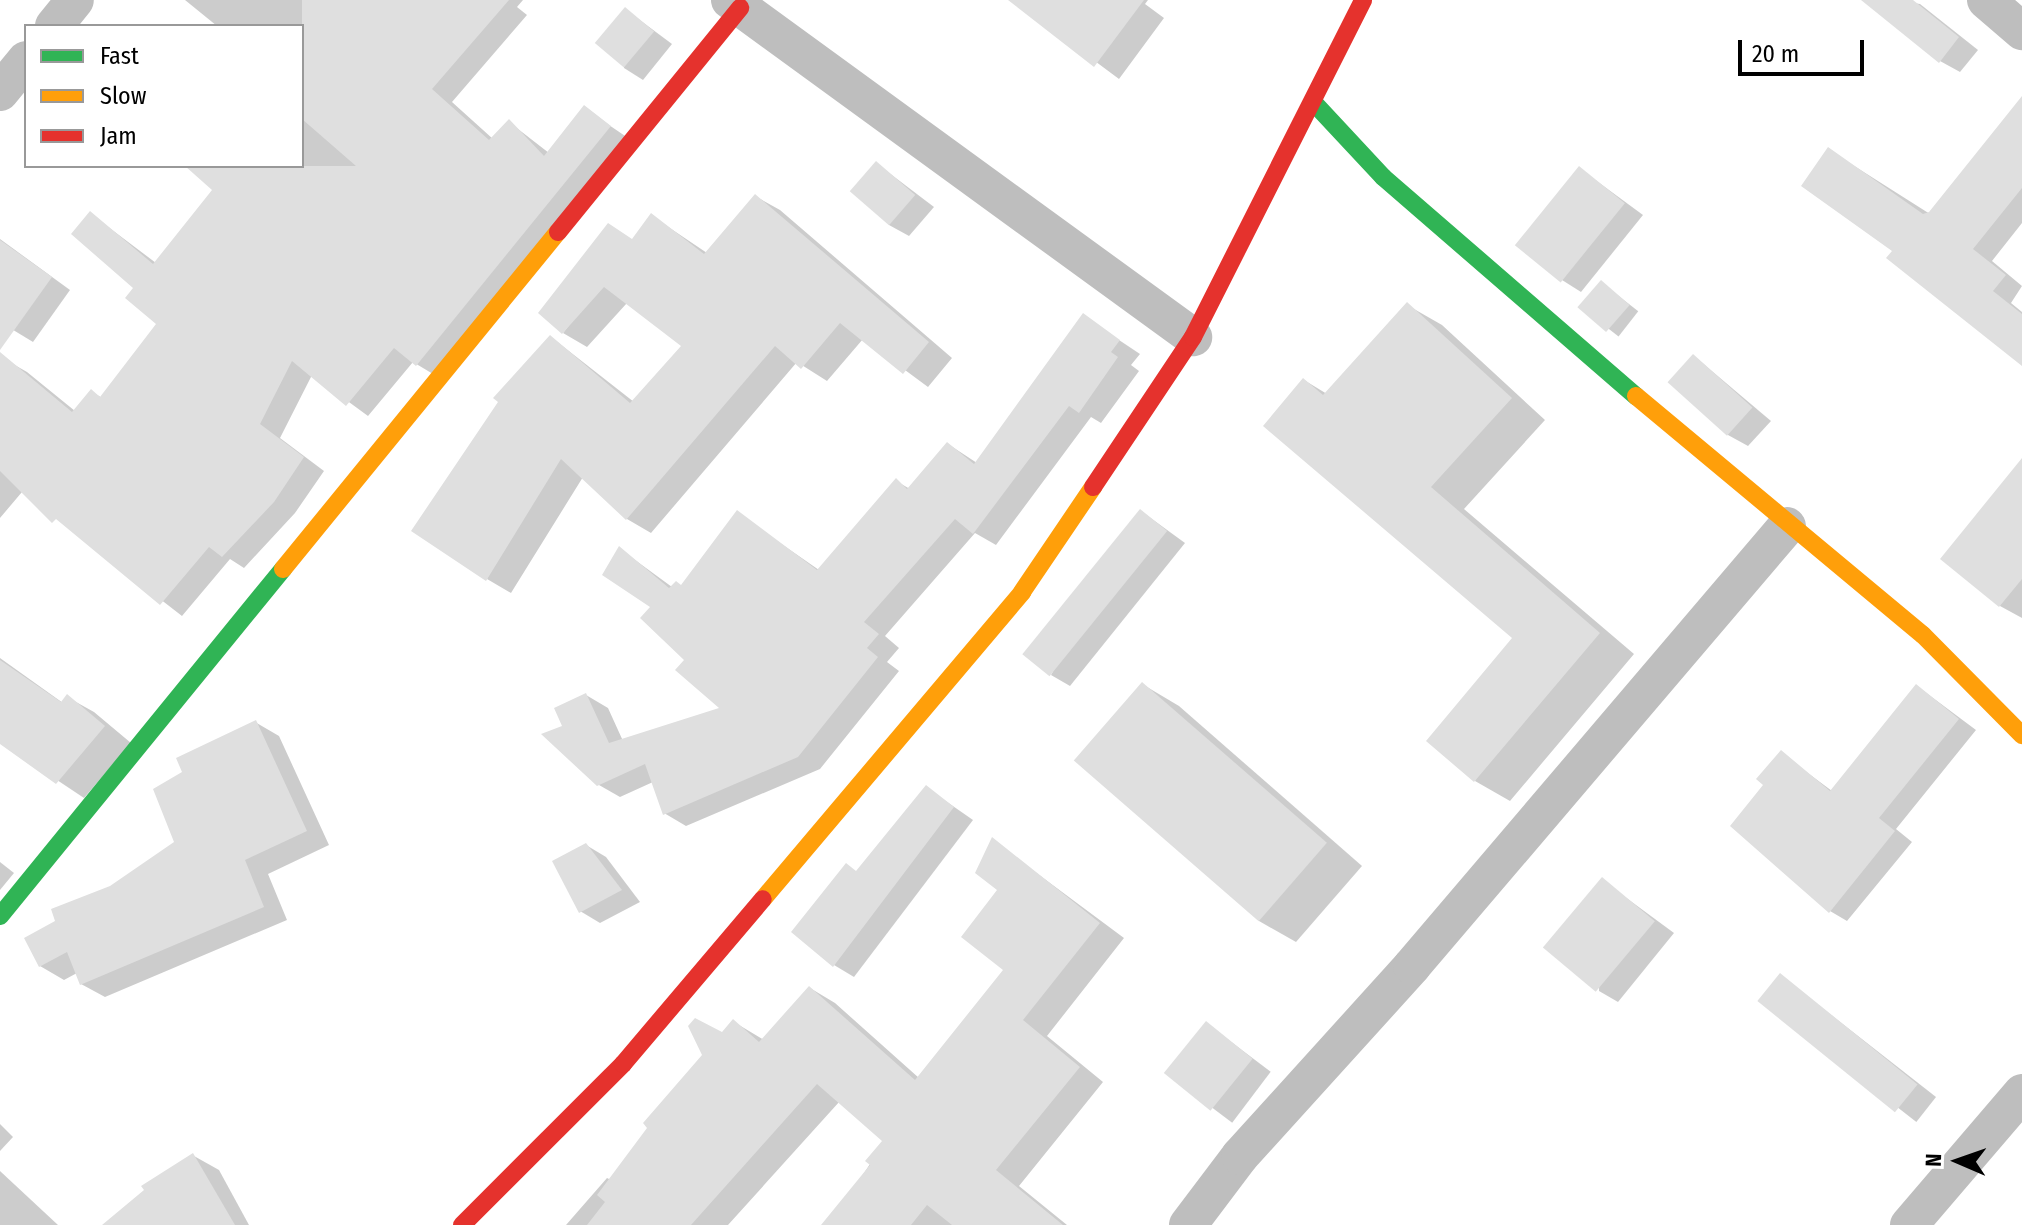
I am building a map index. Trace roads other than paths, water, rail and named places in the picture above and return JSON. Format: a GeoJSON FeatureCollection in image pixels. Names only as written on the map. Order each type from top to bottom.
{"type":"FeatureCollection","features":[{"type":"Feature","properties":{"kind":"street"},"geometry":{"type":"LineString","coordinates":[[56,24],[75,0]]}},
{"type":"Feature","properties":{"kind":"street"},"geometry":{"type":"LineString","coordinates":[[462,1225],[623,1064],[1022,592],[1193,337],[1315,104],[1363,0]]}},
{"type":"Feature","properties":{"kind":"street"},"geometry":{"type":"LineString","coordinates":[[1986,0],[2022,31]]}},
{"type":"Feature","properties":{"kind":"street"},"geometry":{"type":"LineString","coordinates":[[0,916],[735,4],[1193,337]]}},
{"type":"Feature","properties":{"kind":"street"},"geometry":{"type":"LineString","coordinates":[[0,92],[24,62]]}},
{"type":"Feature","properties":{"kind":"street"},"geometry":{"type":"LineString","coordinates":[[1315,104],[1383,177],[1787,526],[1923,635],[2022,735]]}},
{"type":"Feature","properties":{"kind":"street"},"geometry":{"type":"LineString","coordinates":[[1188,1225],[1240,1156],[1412,966],[1787,526]]}},
{"type":"Feature","properties":{"kind":"street"},"geometry":{"type":"LineString","coordinates":[[1909,1225],[2022,1093]]}}]}
